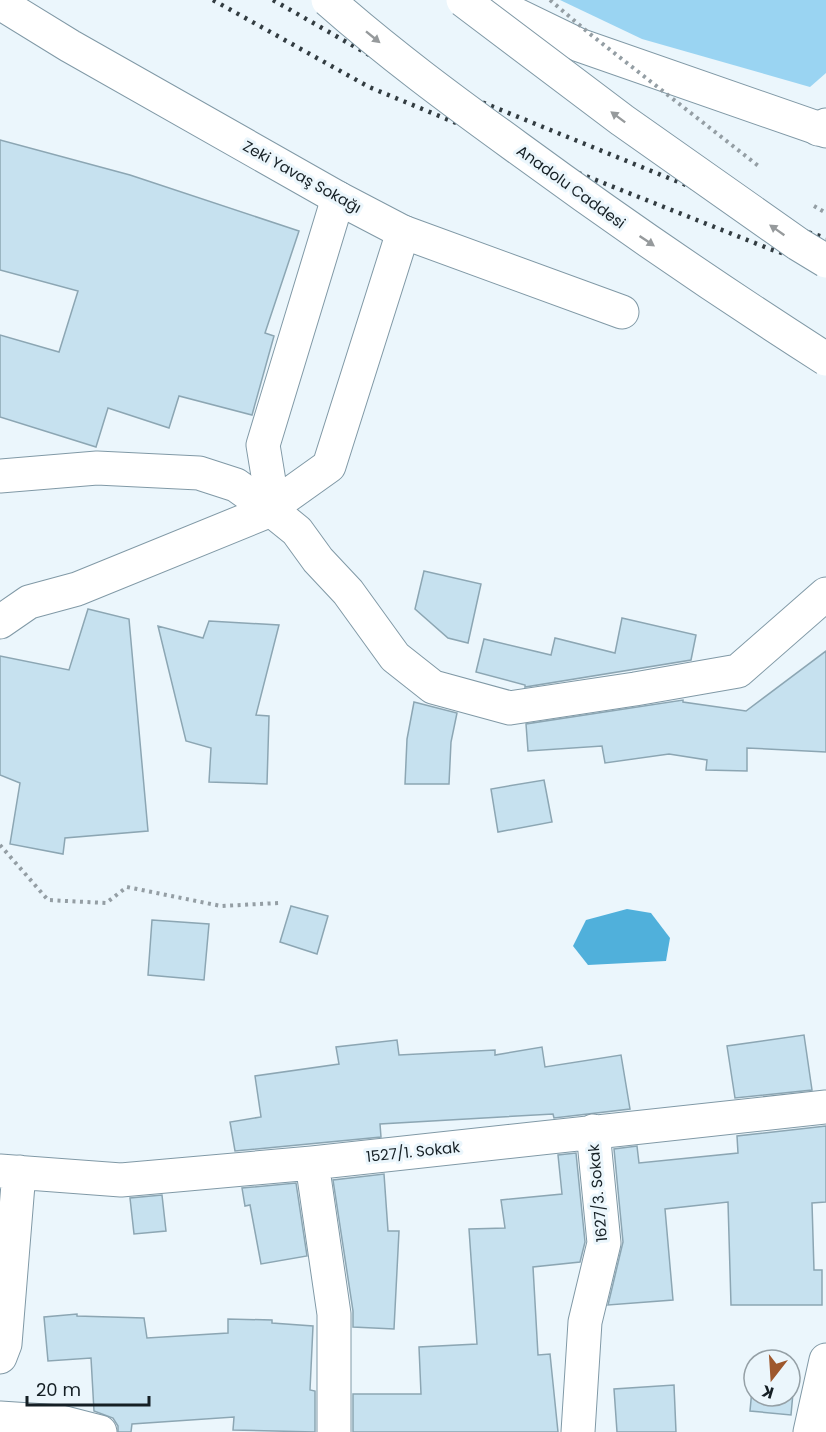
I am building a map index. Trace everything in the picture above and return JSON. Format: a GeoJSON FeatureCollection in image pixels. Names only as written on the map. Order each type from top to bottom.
{"type":"FeatureCollection","features":[{"type":"Feature","properties":{"kind":"main road","name":"Anadolu Caddesi"},"geometry":{"type":"LineString","coordinates":[[327,0],[457,104],[617,221],[724,294],[826,359]]}},
{"type":"Feature","properties":{"kind":"main road"},"geometry":{"type":"LineString","coordinates":[[463,0],[622,120],[798,244],[826,261]]}},
{"type":"Feature","properties":{"kind":"main road"},"geometry":{"type":"LineString","coordinates":[[486,0],[579,45],[823,128]]}},
{"type":"Feature","properties":{"kind":"main road","name":"Zeki Yavaş Sokağı"},"geometry":{"type":"LineString","coordinates":[[0,3],[70,46],[338,198],[403,232],[622,312]]}},
{"type":"Feature","properties":{"kind":"main road"},"geometry":{"type":"LineString","coordinates":[[272,508],[263,445],[338,198]]}},
{"type":"Feature","properties":{"kind":"main road"},"geometry":{"type":"LineString","coordinates":[[0,622],[29,602],[77,589],[272,508],[329,466],[403,232]]}},
{"type":"Feature","properties":{"kind":"main road"},"geometry":{"type":"LineString","coordinates":[[0,476],[97,468],[200,473],[236,485],[272,508],[297,531],[318,560],[348,592],[395,657],[433,687],[510,708],[738,671],[826,594]]}},
{"type":"Feature","properties":{"kind":"main road","name":"1527/1. Sokak"},"geometry":{"type":"LineString","coordinates":[[10,1172],[122,1180],[312,1163],[826,1107]]}},
{"type":"Feature","properties":{"kind":"main road","name":"1627/3. Sokak"},"geometry":{"type":"LineString","coordinates":[[578,1432],[585,1322],[604,1243],[593,1131]]}},
{"type":"Feature","properties":{"kind":"main road"},"geometry":{"type":"LineString","coordinates":[[312,1163],[334,1314],[334,1432]]}},
{"type":"Feature","properties":{"kind":"main road"},"geometry":{"type":"LineString","coordinates":[[0,1357],[5,1344],[10,1172]]}},
{"type":"Feature","properties":{"kind":"main road"},"geometry":{"type":"LineString","coordinates":[[810,1432],[826,1360]]}},
{"type":"Feature","properties":{"kind":"main road"},"geometry":{"type":"LineString","coordinates":[[0,1418],[100,1432]]}},
{"type":"Feature","properties":{"kind":"path"},"geometry":{"type":"LineString","coordinates":[[550,0],[765,171]]}},
{"type":"Feature","properties":{"kind":"path"},"geometry":{"type":"LineString","coordinates":[[809,202],[826,213]]}},
{"type":"Feature","properties":{"kind":"path"},"geometry":{"type":"LineString","coordinates":[[0,845],[48,900],[106,903],[127,887],[221,906],[279,903]]}},
{"type":"Feature","properties":{"kind":"shaded area"},"geometry":{"type":"Polygon","coordinates":[[[560,0],[826,0],[826,73],[810,87],[642,39],[560,0]]]}},
{"type":"Feature","properties":{"kind":"shaded area"},"geometry":{"type":"Polygon","coordinates":[[[627,909],[651,913],[670,938],[666,961],[588,965],[573,946],[586,920],[627,909]]]}},
{"type":"Feature","properties":{"kind":"building"},"geometry":{"type":"Polygon","coordinates":[[[0,140],[130,175],[299,231],[265,333],[274,336],[252,415],[179,396],[169,428],[108,408],[96,447],[0,417],[0,335],[59,352],[78,291],[0,270],[0,140]]]}},
{"type":"Feature","properties":{"kind":"building"},"geometry":{"type":"Polygon","coordinates":[[[424,571],[481,584],[468,643],[448,638],[415,609],[424,571]]]}},
{"type":"Feature","properties":{"kind":"building"},"geometry":{"type":"Polygon","coordinates":[[[88,609],[129,619],[148,831],[65,838],[63,854],[10,844],[20,783],[0,775],[0,656],[69,670],[88,609]]]}},
{"type":"Feature","properties":{"kind":"building"},"geometry":{"type":"Polygon","coordinates":[[[622,618],[696,635],[691,660],[525,687],[525,685],[476,672],[484,639],[551,655],[555,638],[615,653],[622,618]]]}},
{"type":"Feature","properties":{"kind":"building"},"geometry":{"type":"Polygon","coordinates":[[[209,621],[279,625],[256,715],[269,716],[267,784],[209,782],[211,748],[186,741],[158,626],[203,638],[209,621]]]}},
{"type":"Feature","properties":{"kind":"building"},"geometry":{"type":"Polygon","coordinates":[[[826,651],[826,752],[747,748],[747,771],[706,770],[707,760],[669,754],[605,763],[602,746],[528,751],[526,724],[683,700],[683,702],[746,711],[826,651]]]}},
{"type":"Feature","properties":{"kind":"building"},"geometry":{"type":"Polygon","coordinates":[[[414,702],[457,713],[451,742],[449,784],[405,784],[407,739],[414,702]]]}},
{"type":"Feature","properties":{"kind":"building"},"geometry":{"type":"Polygon","coordinates":[[[544,780],[552,822],[498,832],[491,789],[544,780]]]}},
{"type":"Feature","properties":{"kind":"building"},"geometry":{"type":"Polygon","coordinates":[[[291,906],[328,916],[317,954],[280,942],[291,906]]]}},
{"type":"Feature","properties":{"kind":"building"},"geometry":{"type":"Polygon","coordinates":[[[152,920],[209,924],[204,980],[148,975],[152,920]]]}},
{"type":"Feature","properties":{"kind":"building"},"geometry":{"type":"Polygon","coordinates":[[[804,1035],[812,1090],[735,1098],[727,1046],[804,1035]]]}},
{"type":"Feature","properties":{"kind":"building"},"geometry":{"type":"Polygon","coordinates":[[[397,1040],[399,1055],[495,1050],[495,1055],[542,1047],[545,1067],[621,1055],[630,1109],[554,1118],[553,1114],[380,1124],[381,1137],[235,1151],[230,1122],[261,1117],[255,1076],[339,1064],[336,1047],[397,1040]]]}},
{"type":"Feature","properties":{"kind":"building"},"geometry":{"type":"Polygon","coordinates":[[[826,1126],[826,1202],[812,1203],[814,1270],[822,1270],[822,1305],[731,1305],[728,1202],[665,1209],[673,1300],[608,1305],[623,1242],[614,1149],[637,1146],[639,1163],[738,1153],[737,1136],[826,1126]]]}},
{"type":"Feature","properties":{"kind":"building"},"geometry":{"type":"Polygon","coordinates":[[[576,1153],[585,1242],[580,1262],[533,1267],[538,1355],[550,1354],[558,1432],[353,1432],[353,1394],[421,1394],[419,1347],[477,1344],[469,1229],[505,1228],[501,1200],[562,1194],[558,1155],[576,1153]]]}},
{"type":"Feature","properties":{"kind":"building"},"geometry":{"type":"Polygon","coordinates":[[[384,1174],[388,1231],[399,1231],[394,1329],[353,1327],[353,1311],[333,1180],[384,1174]]]}},
{"type":"Feature","properties":{"kind":"building"},"geometry":{"type":"Polygon","coordinates":[[[296,1183],[307,1256],[261,1264],[250,1205],[245,1206],[242,1188],[296,1183]]]}},
{"type":"Feature","properties":{"kind":"building"},"geometry":{"type":"Polygon","coordinates":[[[162,1195],[166,1231],[134,1234],[130,1198],[162,1195]]]}},
{"type":"Feature","properties":{"kind":"building"},"geometry":{"type":"Polygon","coordinates":[[[77,1314],[77,1316],[144,1318],[147,1338],[228,1333],[228,1319],[272,1320],[272,1323],[313,1326],[310,1390],[315,1391],[315,1432],[233,1430],[234,1417],[132,1424],[131,1432],[118,1432],[118,1426],[113,1418],[94,1411],[91,1358],[48,1361],[44,1317],[77,1314]]]}},
{"type":"Feature","properties":{"kind":"building"},"geometry":{"type":"Polygon","coordinates":[[[674,1385],[676,1432],[617,1432],[614,1389],[674,1385]]]}},
{"type":"Feature","properties":{"kind":"building"},"geometry":{"type":"Polygon","coordinates":[[[750,1408],[792,1408],[791,1415],[750,1411],[750,1408]]]}},
{"type":"Feature","properties":{"kind":"railway"},"geometry":{"type":"LineString","coordinates":[[213,0],[369,87],[770,249],[826,268]]}},
{"type":"Feature","properties":{"kind":"railway"},"geometry":{"type":"LineString","coordinates":[[273,0],[378,60],[782,224],[826,238]]}}]}
